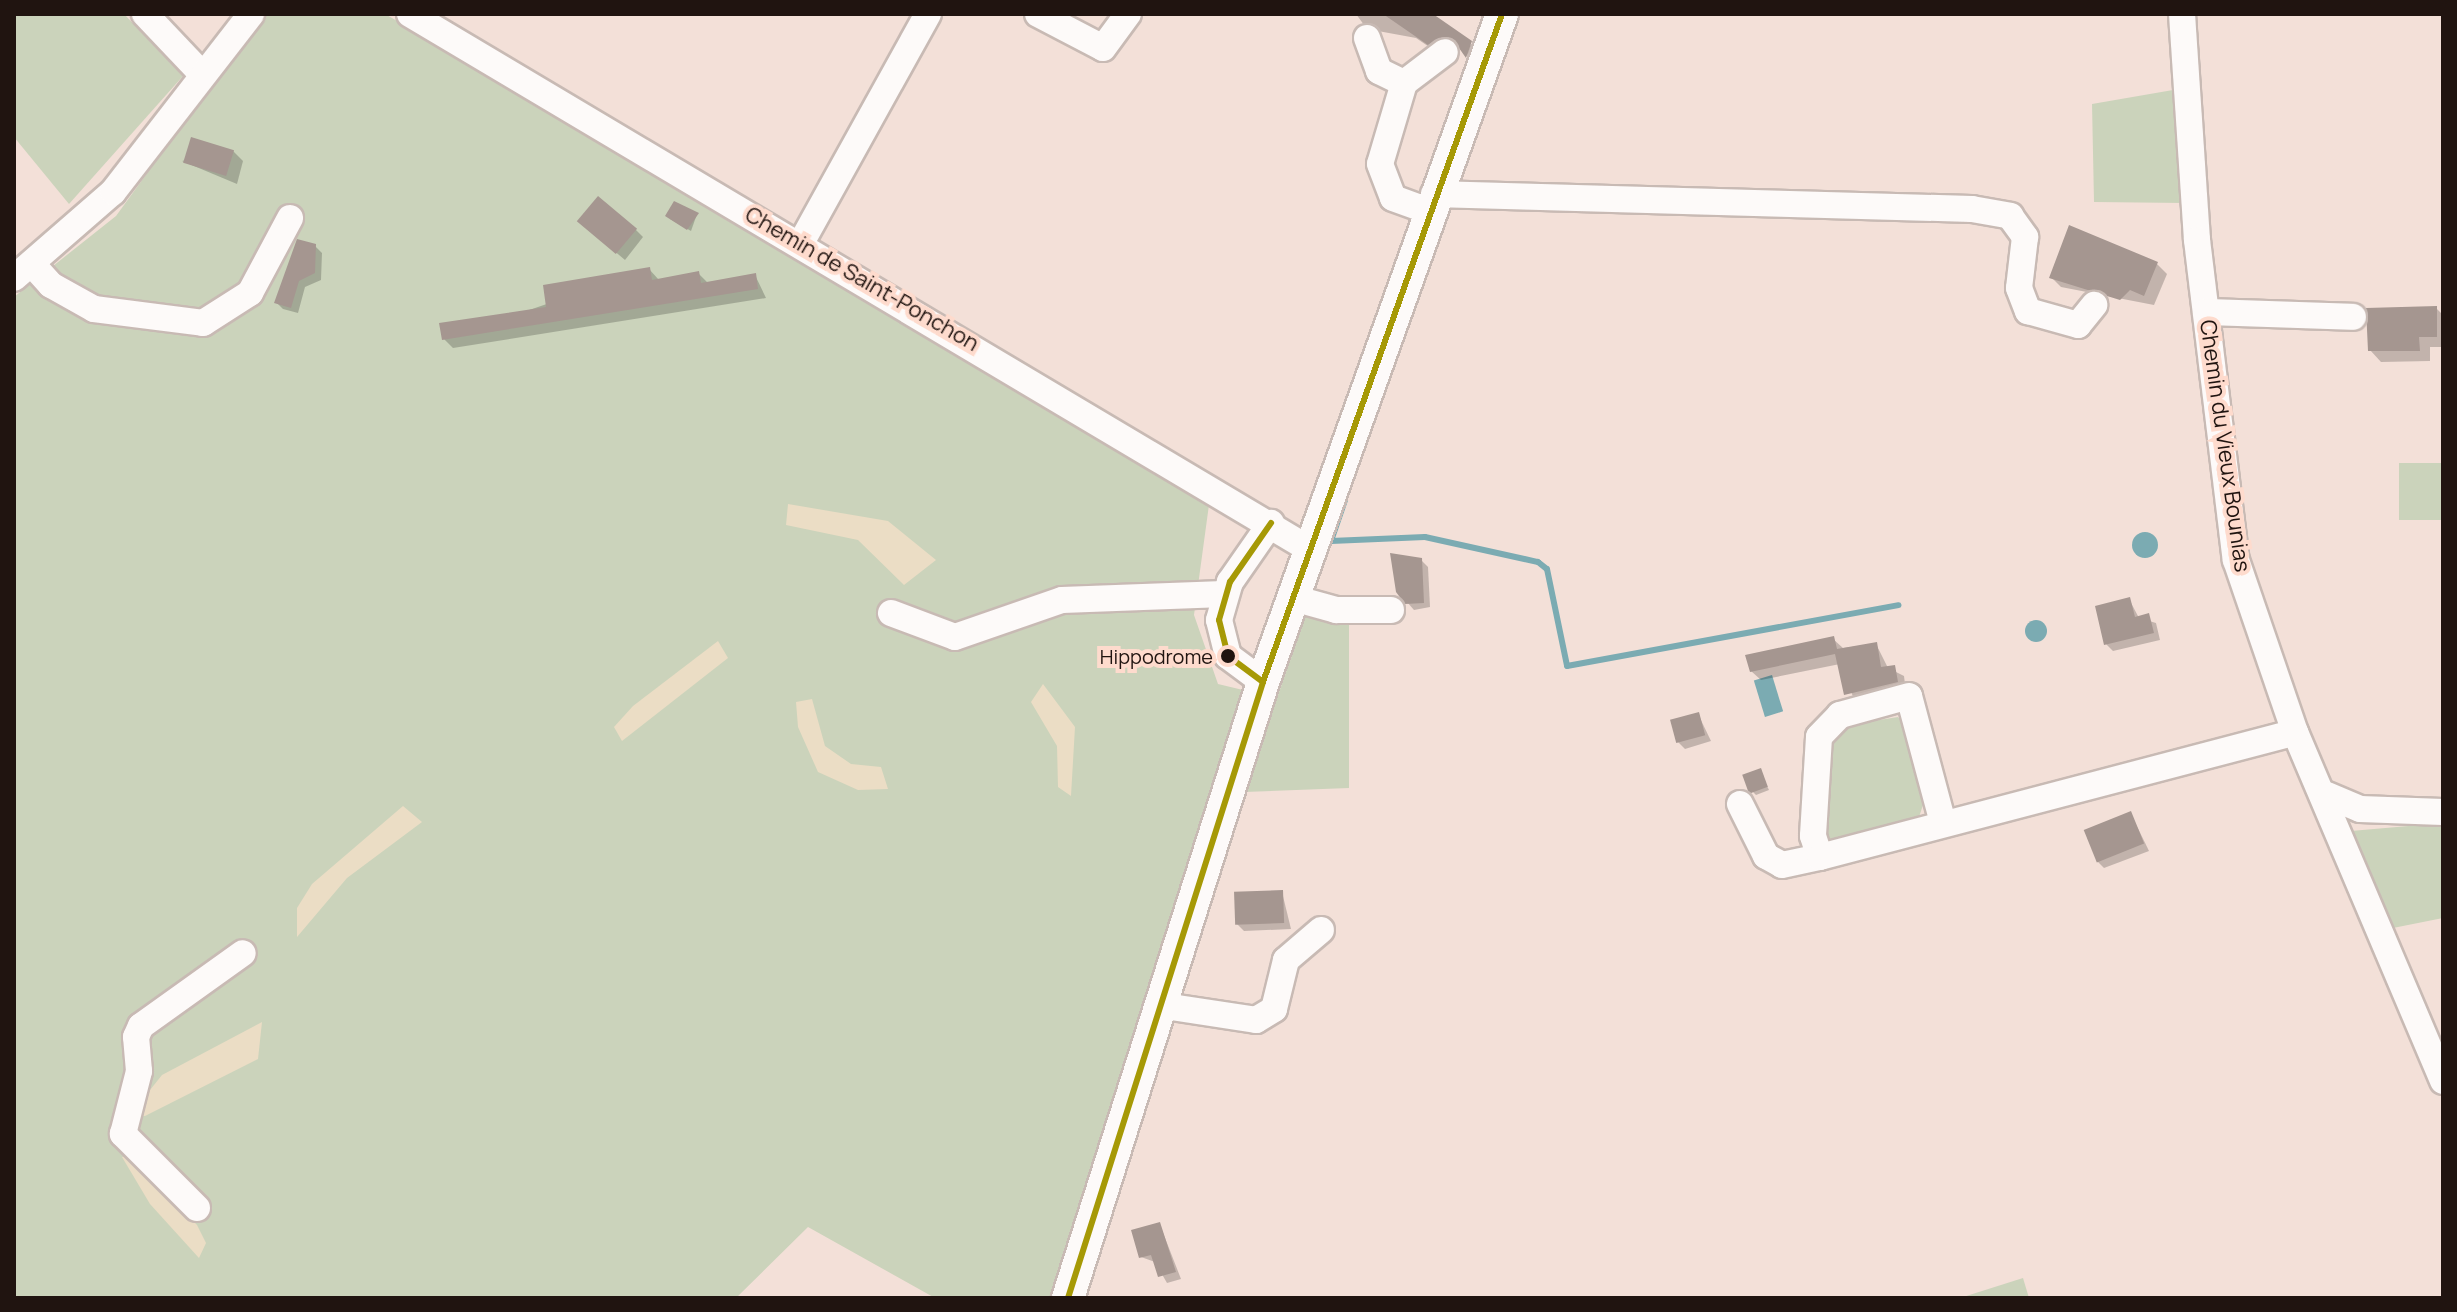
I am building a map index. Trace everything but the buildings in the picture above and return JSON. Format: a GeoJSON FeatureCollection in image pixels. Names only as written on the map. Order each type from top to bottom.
{"type":"FeatureCollection","features":[{"type":"Feature","properties":{"kind":"main road"},"geometry":{"type":"LineString","coordinates":[[1068,1298],[1158,1005],[1263,682],[1431,202],[1502,14]]}},
{"type":"Feature","properties":{"kind":"street"},"geometry":{"type":"LineString","coordinates":[[145,14],[202,74]]}},
{"type":"Feature","properties":{"kind":"street"},"geometry":{"type":"LineString","coordinates":[[251,14],[113,192],[23,271],[94,309],[203,323],[250,293],[290,218]]}},
{"type":"Feature","properties":{"kind":"street","name":"Chemin de Saint-Ponchon"},"geometry":{"type":"LineString","coordinates":[[410,14],[801,243],[1271,523],[1311,550]]}},
{"type":"Feature","properties":{"kind":"street"},"geometry":{"type":"LineString","coordinates":[[801,243],[928,14]]}},
{"type":"Feature","properties":{"kind":"street"},"geometry":{"type":"LineString","coordinates":[[1038,14],[1103,48],[1128,14]]}},
{"type":"Feature","properties":{"kind":"street","name":"Chemin du Vieux Bounias"},"geometry":{"type":"LineString","coordinates":[[2182,14],[2206,312],[2236,560],[2295,732],[2327,795],[2443,1081]]}},
{"type":"Feature","properties":{"kind":"street"},"geometry":{"type":"LineString","coordinates":[[1367,38],[1379,71],[1404,83]]}},
{"type":"Feature","properties":{"kind":"street"},"geometry":{"type":"LineString","coordinates":[[1445,52],[1404,83],[1380,164],[1393,198],[1431,202],[1972,209],[2010,216],[2025,237],[2019,288],[2028,311],[2078,325],[2094,305]]}},
{"type":"Feature","properties":{"kind":"street"},"geometry":{"type":"LineString","coordinates":[[2206,312],[2353,317]]}},
{"type":"Feature","properties":{"kind":"street"},"geometry":{"type":"LineString","coordinates":[[1263,682],[1241,670],[1224,647],[1224,594],[1271,523]]}},
{"type":"Feature","properties":{"kind":"street"},"geometry":{"type":"LineString","coordinates":[[891,613],[955,637],[1062,600],[1224,594]]}},
{"type":"Feature","properties":{"kind":"street"},"geometry":{"type":"LineString","coordinates":[[1293,598],[1336,610],[1391,610]]}},
{"type":"Feature","properties":{"kind":"street"},"geometry":{"type":"LineString","coordinates":[[1820,857],[1813,836],[1819,737],[1854,711],[1909,696],[1943,823]]}},
{"type":"Feature","properties":{"kind":"street"},"geometry":{"type":"LineString","coordinates":[[1740,804],[1766,856],[1782,865],[2295,732]]}},
{"type":"Feature","properties":{"kind":"street"},"geometry":{"type":"LineString","coordinates":[[2327,795],[2360,809],[2443,812]]}},
{"type":"Feature","properties":{"kind":"street"},"geometry":{"type":"LineString","coordinates":[[1158,1005],[1256,1020],[1274,1009],[1286,960],[1321,930]]}},
{"type":"Feature","properties":{"kind":"street"},"geometry":{"type":"LineString","coordinates":[[197,1208],[123,1134],[139,1071],[136,1037],[141,1026],[243,953]]}},
{"type":"Feature","properties":{"kind":"green space"},"geometry":{"type":"Polygon","coordinates":[[[14,14],[124,14],[183,76],[69,204],[14,137],[14,14]]]}},
{"type":"Feature","properties":{"kind":"green space"},"geometry":{"type":"Polygon","coordinates":[[[263,14],[385,14],[1211,490],[1194,615],[1218,684],[1243,690],[1050,1298],[935,1298],[808,1227],[736,1298],[14,1298],[14,297],[116,216],[263,14]]]}},
{"type":"Feature","properties":{"kind":"green space"},"geometry":{"type":"Polygon","coordinates":[[[2173,90],[2184,203],[2094,202],[2092,104],[2173,90]]]}},
{"type":"Feature","properties":{"kind":"green space"},"geometry":{"type":"Polygon","coordinates":[[[2399,463],[2443,463],[2443,520],[2399,520],[2399,463]]]}},
{"type":"Feature","properties":{"kind":"green space"},"geometry":{"type":"Polygon","coordinates":[[[1306,615],[1349,624],[1349,788],[1244,792],[1306,615]]]}},
{"type":"Feature","properties":{"kind":"green space"},"geometry":{"type":"Polygon","coordinates":[[[1898,717],[1910,732],[1923,805],[1917,823],[1824,844],[1821,775],[1834,737],[1847,725],[1898,717]]]}},
{"type":"Feature","properties":{"kind":"green space"},"geometry":{"type":"Polygon","coordinates":[[[2443,823],[2443,918],[2388,929],[2351,831],[2443,823]]]}},
{"type":"Feature","properties":{"kind":"green space"},"geometry":{"type":"Polygon","coordinates":[[[2023,1278],[2029,1298],[1960,1298],[2023,1278]]]}},
{"type":"Feature","properties":{"kind":"sand"},"geometry":{"type":"Polygon","coordinates":[[[788,504],[888,521],[936,560],[904,585],[858,540],[786,525],[788,504]]]}},
{"type":"Feature","properties":{"kind":"sand"},"geometry":{"type":"Polygon","coordinates":[[[718,641],[728,658],[622,741],[614,727],[633,706],[718,641]]]}},
{"type":"Feature","properties":{"kind":"sand"},"geometry":{"type":"Polygon","coordinates":[[[1043,684],[1075,727],[1071,796],[1058,787],[1057,746],[1031,702],[1043,684]]]}},
{"type":"Feature","properties":{"kind":"sand"},"geometry":{"type":"Polygon","coordinates":[[[812,699],[825,746],[851,764],[881,767],[888,789],[858,790],[818,772],[798,727],[796,702],[812,699]]]}},
{"type":"Feature","properties":{"kind":"sand"},"geometry":{"type":"Polygon","coordinates":[[[403,806],[422,822],[347,878],[297,937],[297,908],[312,884],[403,806]]]}},
{"type":"Feature","properties":{"kind":"sand"},"geometry":{"type":"Polygon","coordinates":[[[262,1022],[258,1059],[145,1116],[130,1115],[162,1075],[262,1022]]]}},
{"type":"Feature","properties":{"kind":"sand"},"geometry":{"type":"Polygon","coordinates":[[[130,1155],[197,1225],[206,1243],[199,1258],[150,1204],[122,1157],[130,1155]]]}},
{"type":"Feature","properties":{"kind":"water"},"geometry":{"type":"Polygon","coordinates":[[[2145,532],[2154,536],[2158,545],[2154,554],[2145,558],[2136,554],[2132,545],[2136,536],[2145,532]]]}},
{"type":"Feature","properties":{"kind":"water"},"geometry":{"type":"Polygon","coordinates":[[[2036,620],[2044,623],[2047,631],[2044,639],[2036,642],[2028,639],[2025,631],[2028,623],[2036,620]]]}},
{"type":"Feature","properties":{"kind":"water"},"geometry":{"type":"Polygon","coordinates":[[[1772,675],[1783,711],[1765,717],[1754,681],[1772,675]]]}},
{"type":"Feature","properties":{"kind":"waterway"},"geometry":{"type":"LineString","coordinates":[[1345,500],[1331,541],[1425,537],[1538,562],[1547,569],[1567,666],[1898,605]]}},
{"type":"Feature","properties":{"kind":"transit line"},"geometry":{"type":"LineString","coordinates":[[1068,1298],[1263,682],[1502,14]]}},
{"type":"Feature","properties":{"kind":"transit line"},"geometry":{"type":"LineString","coordinates":[[1263,682],[1228,656],[1219,620],[1230,582],[1271,523]]}},
{"type":"Feature","properties":{"kind":"place","name":"Hippodrome"},"geometry":{"type":"Point","coordinates":[1228,656]}}]}
